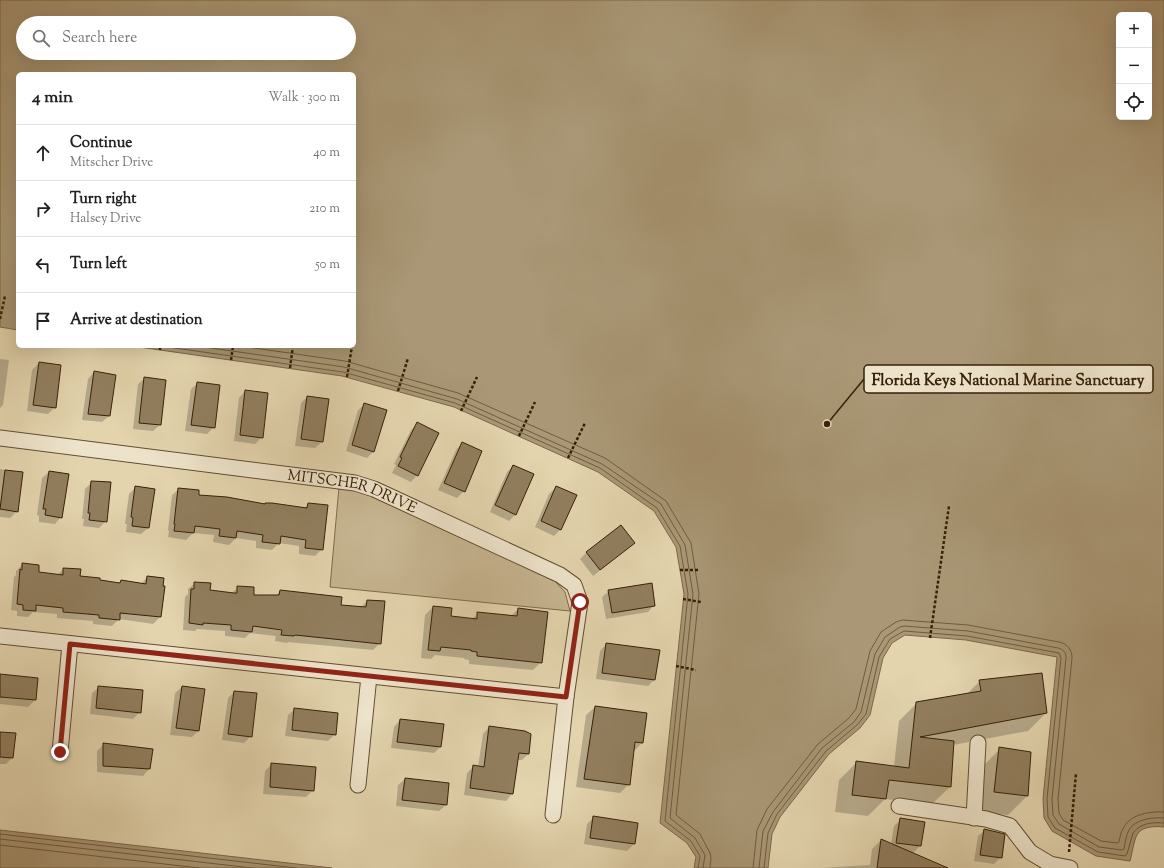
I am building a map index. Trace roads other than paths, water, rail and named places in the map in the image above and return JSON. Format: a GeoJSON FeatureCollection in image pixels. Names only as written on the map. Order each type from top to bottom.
{"type":"FeatureCollection","features":[{"type":"Feature","properties":{"kind":"street","name":"MITSCHER DRIVE"},"geometry":{"type":"LineString","coordinates":[[0,438],[355,483],[374,488],[560,575],[574,585],[580,602],[566,697],[553,815]]}},
{"type":"Feature","properties":{"kind":"street"},"geometry":{"type":"LineString","coordinates":[[0,636],[566,697]]}},
{"type":"Feature","properties":{"kind":"street"},"geometry":{"type":"LineString","coordinates":[[60,752],[70,644]]}},
{"type":"Feature","properties":{"kind":"street"},"geometry":{"type":"LineString","coordinates":[[358,785],[369,676]]}},
{"type":"Feature","properties":{"kind":"street"},"geometry":{"type":"LineString","coordinates":[[974,818],[978,744]]}},
{"type":"Feature","properties":{"kind":"street"},"geometry":{"type":"LineString","coordinates":[[899,806],[986,819],[1010,826],[1030,852],[1050,864],[1070,868]]}},
{"type":"Feature","properties":{"kind":"water"},"geometry":{"type":"Polygon","coordinates":[[[0,0],[1164,0],[1164,827],[1149,827],[1139,832],[1135,840],[1130,861],[1096,856],[1052,831],[1044,818],[1043,799],[1057,657],[966,640],[905,635],[892,643],[883,658],[870,715],[860,728],[829,754],[780,817],[772,834],[768,868],[694,868],[696,857],[687,843],[660,823],[684,594],[676,547],[654,511],[598,472],[454,407],[342,376],[146,348],[356,348],[356,72],[16,72],[16,330],[0,327],[0,0]]]}},
{"type":"Feature","properties":{"kind":"water"},"geometry":{"type":"Polygon","coordinates":[[[0,830],[332,868],[0,868],[0,830]]]}},
{"type":"Feature","properties":{"kind":"place","name":"Florida Keys National Marine Sanctuary"},"geometry":{"type":"Point","coordinates":[827,424]}}]}
